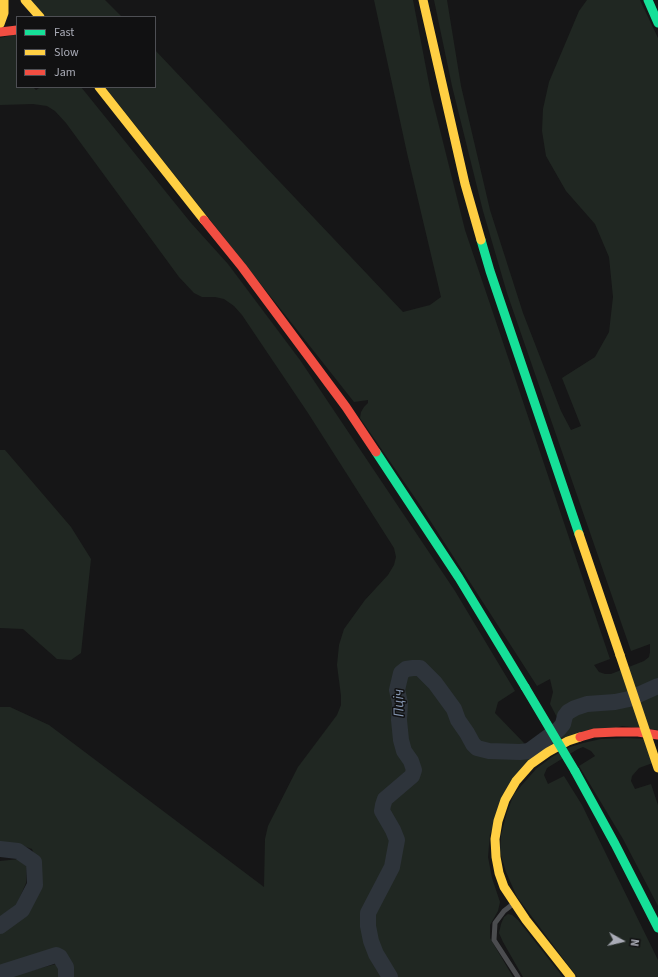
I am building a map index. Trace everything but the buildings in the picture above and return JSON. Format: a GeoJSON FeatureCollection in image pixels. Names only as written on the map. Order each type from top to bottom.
{"type":"FeatureCollection","features":[{"type":"Feature","properties":{"kind":"main road"},"geometry":{"type":"LineString","coordinates":[[0,24],[4,13],[4,0]]}},
{"type":"Feature","properties":{"kind":"main road"},"geometry":{"type":"LineString","coordinates":[[25,0],[39,16]]}},
{"type":"Feature","properties":{"kind":"main road"},"geometry":{"type":"LineString","coordinates":[[423,0],[465,184],[490,271],[658,768]]}},
{"type":"Feature","properties":{"kind":"main road"},"geometry":{"type":"LineString","coordinates":[[648,0],[658,23]]}},
{"type":"Feature","properties":{"kind":"main road"},"geometry":{"type":"LineString","coordinates":[[0,32],[16,30]]}},
{"type":"Feature","properties":{"kind":"main road"},"geometry":{"type":"LineString","coordinates":[[99,88],[242,267],[346,408],[459,578],[525,686],[575,771],[658,928]]}},
{"type":"Feature","properties":{"kind":"main road"},"geometry":{"type":"LineString","coordinates":[[571,977],[514,903],[504,887],[499,873],[496,857],[495,839],[498,821],[505,800],[516,781],[531,764],[548,752],[568,741],[594,733],[638,732],[658,735]]}},
{"type":"Feature","properties":{"kind":"main road"},"geometry":{"type":"LineString","coordinates":[[651,913],[658,937]]}},
{"type":"Feature","properties":{"kind":"lane"},"geometry":{"type":"LineString","coordinates":[[514,903],[504,911],[495,923],[494,940],[518,977]]}},
{"type":"Feature","properties":{"kind":"shaded area"},"geometry":{"type":"Polygon","coordinates":[[[31,0],[105,0],[121,16],[45,16],[31,0]]]}},
{"type":"Feature","properties":{"kind":"shaded area"},"geometry":{"type":"Polygon","coordinates":[[[374,0],[413,0],[431,94],[465,230],[610,659],[594,665],[599,672],[611,674],[644,661],[649,657],[650,644],[631,651],[507,293],[483,211],[452,86],[434,0],[447,0],[461,86],[490,210],[523,313],[561,411],[571,430],[581,426],[562,378],[595,357],[609,332],[613,297],[609,257],[595,224],[566,191],[546,156],[542,131],[543,109],[549,82],[579,11],[587,0],[640,0],[658,38],[658,678],[655,679],[645,690],[620,698],[593,699],[563,710],[561,715],[561,725],[550,704],[553,692],[550,679],[537,686],[422,508],[360,418],[361,412],[368,403],[368,400],[354,402],[106,88],[156,88],[156,51],[403,312],[430,305],[441,297],[407,153],[374,0]]]}},
{"type":"Feature","properties":{"kind":"shaded area"},"geometry":{"type":"Polygon","coordinates":[[[16,34],[16,88],[34,88],[36,90],[39,88],[82,88],[191,223],[228,264],[300,360],[455,591],[515,691],[498,702],[495,713],[524,743],[518,755],[530,755],[565,728],[568,716],[579,710],[597,705],[617,706],[658,693],[658,730],[622,726],[533,757],[490,834],[488,857],[492,878],[500,902],[498,911],[490,925],[490,938],[513,977],[6,977],[60,963],[61,949],[0,967],[0,933],[13,925],[29,908],[38,888],[37,863],[32,849],[17,844],[0,844],[0,707],[10,707],[49,725],[264,887],[265,839],[268,826],[298,767],[337,715],[341,705],[337,665],[339,645],[344,629],[365,600],[388,575],[394,565],[396,557],[394,548],[308,413],[242,315],[234,306],[224,299],[202,297],[194,293],[179,277],[66,123],[55,111],[47,106],[33,104],[0,105],[0,38],[16,34]]]}},
{"type":"Feature","properties":{"kind":"shaded area"},"geometry":{"type":"Polygon","coordinates":[[[0,450],[5,450],[71,527],[91,559],[81,653],[71,660],[57,659],[23,629],[0,628],[0,450]]]}},
{"type":"Feature","properties":{"kind":"shaded area"},"geometry":{"type":"Polygon","coordinates":[[[601,739],[648,739],[658,761],[639,768],[632,776],[631,781],[635,789],[651,784],[658,805],[658,906],[623,839],[579,766],[595,756],[591,751],[583,747],[578,749],[547,768],[544,775],[548,784],[564,776],[582,805],[658,960],[658,977],[577,977],[517,897],[506,872],[500,852],[501,835],[507,812],[514,794],[537,768],[567,748],[601,739]]]}},
{"type":"Feature","properties":{"kind":"shaded area"},"geometry":{"type":"Polygon","coordinates":[[[19,859],[27,864],[26,883],[17,904],[0,918],[0,861],[19,859]]]}},
{"type":"Feature","properties":{"kind":"shaded area"},"geometry":{"type":"Polygon","coordinates":[[[508,914],[512,915],[518,920],[563,977],[523,977],[499,933],[504,917],[508,914]]]}},
{"type":"Feature","properties":{"kind":"waterway","name":"Пціч"},"geometry":{"type":"LineString","coordinates":[[390,977],[376,954],[371,941],[368,926],[368,913],[392,867],[397,840],[382,811],[383,805],[385,799],[412,776],[414,770],[411,761],[404,751],[401,740],[399,720],[400,703],[397,690],[401,673],[406,669],[420,668],[435,683],[454,709],[458,720],[473,744],[477,748],[489,751],[529,751],[559,729],[568,712],[575,708],[587,704],[615,702],[629,699],[658,686]]}},
{"type":"Feature","properties":{"kind":"waterway","name":"Пціч"},"geometry":{"type":"LineString","coordinates":[[0,849],[18,851],[34,862],[35,885],[22,910],[0,926]]}},
{"type":"Feature","properties":{"kind":"waterway","name":"Пціч"},"geometry":{"type":"LineString","coordinates":[[0,973],[56,955],[60,957],[66,967],[66,977]]}},
{"type":"Feature","properties":{"kind":"traffic: fast"},"geometry":{"type":"LineString","coordinates":[[648,0],[658,23]]}},
{"type":"Feature","properties":{"kind":"traffic: fast"},"geometry":{"type":"LineString","coordinates":[[481,240],[490,271],[579,534]]}},
{"type":"Feature","properties":{"kind":"traffic: fast"},"geometry":{"type":"LineString","coordinates":[[376,452],[459,578],[525,687]]}},
{"type":"Feature","properties":{"kind":"traffic: fast"},"geometry":{"type":"LineString","coordinates":[[525,687],[575,771]]}},
{"type":"Feature","properties":{"kind":"traffic: fast"},"geometry":{"type":"LineString","coordinates":[[575,771],[615,844],[658,928]]}},
{"type":"Feature","properties":{"kind":"traffic: slow"},"geometry":{"type":"LineString","coordinates":[[0,24],[4,13],[4,0]]}},
{"type":"Feature","properties":{"kind":"traffic: slow"},"geometry":{"type":"LineString","coordinates":[[25,0],[39,16]]}},
{"type":"Feature","properties":{"kind":"traffic: slow"},"geometry":{"type":"LineString","coordinates":[[423,0],[465,184],[481,240]]}},
{"type":"Feature","properties":{"kind":"traffic: slow"},"geometry":{"type":"LineString","coordinates":[[100,88],[204,220]]}},
{"type":"Feature","properties":{"kind":"traffic: slow"},"geometry":{"type":"LineString","coordinates":[[579,534],[620,655]]}},
{"type":"Feature","properties":{"kind":"traffic: slow"},"geometry":{"type":"LineString","coordinates":[[620,655],[658,768]]}},
{"type":"Feature","properties":{"kind":"traffic: slow"},"geometry":{"type":"LineString","coordinates":[[571,977],[526,920],[504,887],[499,873],[495,839],[498,821],[505,800],[516,781],[531,764],[548,752],[568,741],[580,737]]}},
{"type":"Feature","properties":{"kind":"traffic: jam"},"geometry":{"type":"LineString","coordinates":[[0,32],[16,30]]}},
{"type":"Feature","properties":{"kind":"traffic: jam"},"geometry":{"type":"LineString","coordinates":[[204,220],[242,267],[346,407],[376,452]]}},
{"type":"Feature","properties":{"kind":"traffic: jam"},"geometry":{"type":"LineString","coordinates":[[580,737],[594,733],[616,732],[638,732],[658,735]]}}]}
